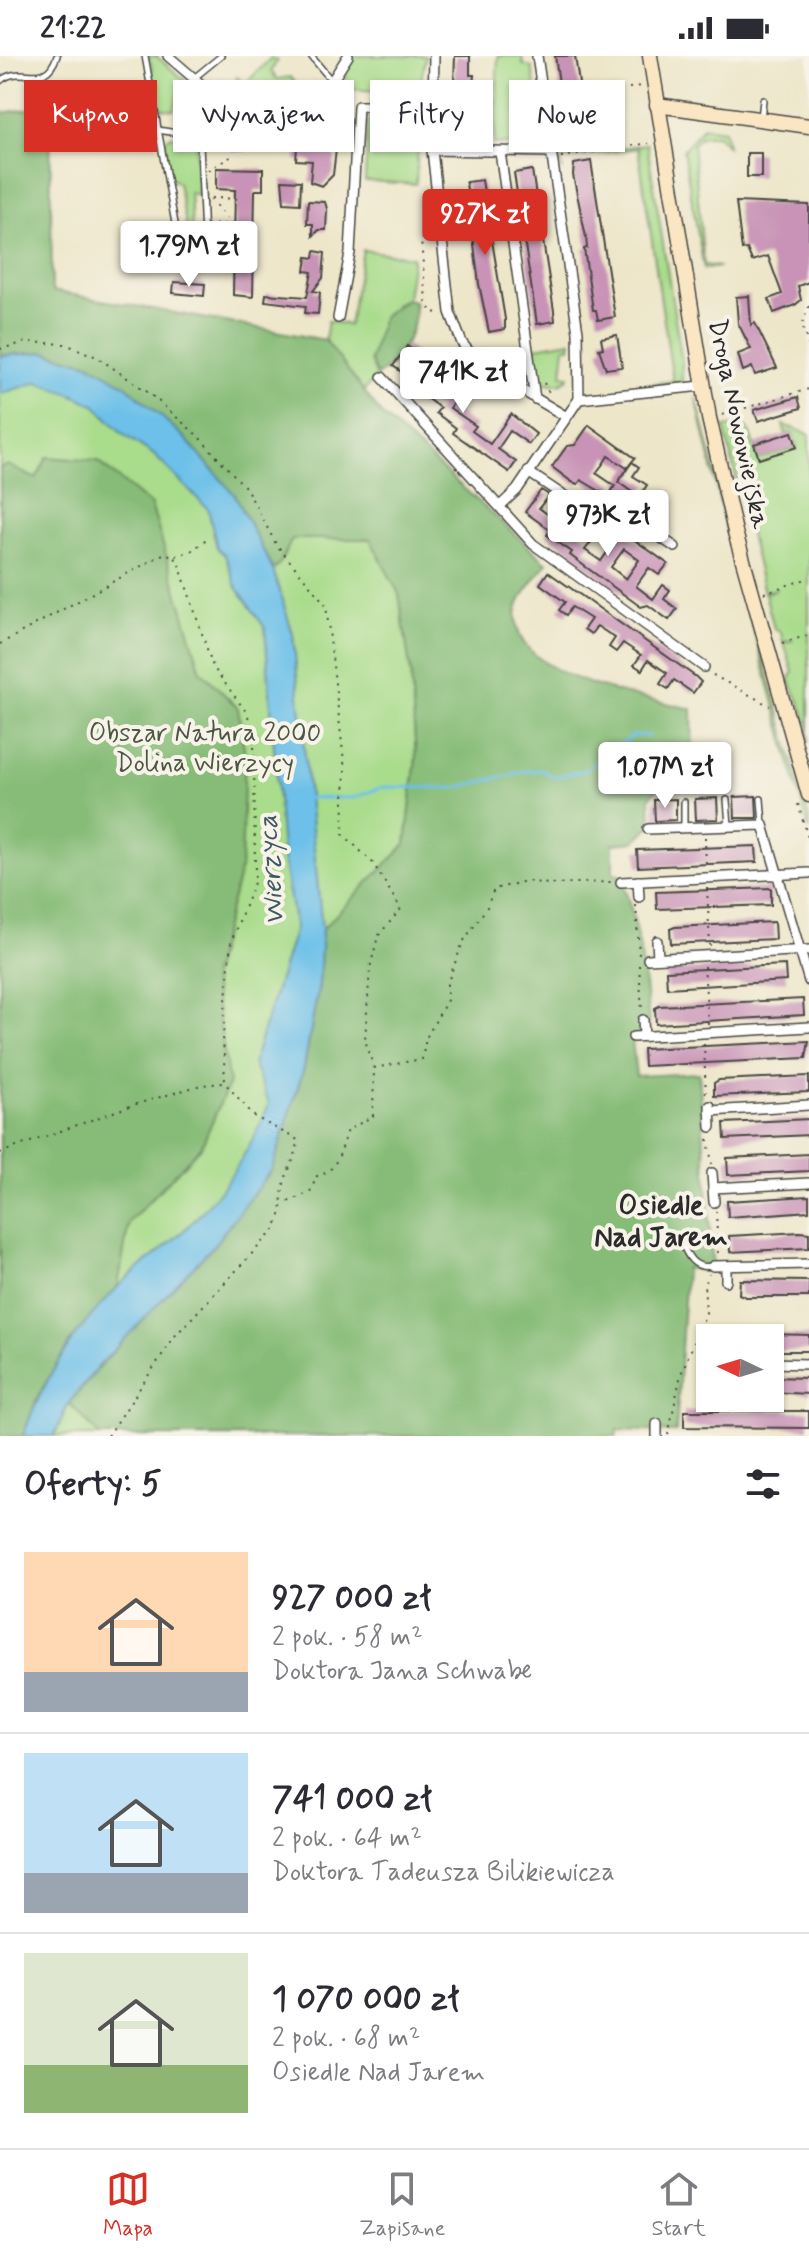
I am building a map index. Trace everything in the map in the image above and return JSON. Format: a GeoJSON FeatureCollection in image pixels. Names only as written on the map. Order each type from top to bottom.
{"type":"FeatureCollection","features":[{"type":"Feature","properties":{"kind":"street"},"geometry":{"type":"LineString","coordinates":[[168,56],[195,80]]}},
{"type":"Feature","properties":{"kind":"street"},"geometry":{"type":"LineString","coordinates":[[333,80],[348,56]]}},
{"type":"Feature","properties":{"kind":"street"},"geometry":{"type":"LineString","coordinates":[[433,80],[434,56]]}},
{"type":"Feature","properties":{"kind":"street"},"geometry":{"type":"LineString","coordinates":[[500,506],[579,399],[578,332],[537,56]]}},
{"type":"Feature","properties":{"kind":"street","name":"Droga Nowowiejska"},"geometry":{"type":"LineString","coordinates":[[650,56],[702,386],[735,532],[809,795]]}},
{"type":"Feature","properties":{"kind":"street"},"geometry":{"type":"LineString","coordinates":[[657,105],[809,126]]}},
{"type":"Feature","properties":{"kind":"street"},"geometry":{"type":"LineString","coordinates":[[338,318],[350,253],[358,106],[370,106]]}},
{"type":"Feature","properties":{"kind":"street"},"geometry":{"type":"LineString","coordinates":[[432,152],[450,312],[462,343],[480,365],[565,416]]}},
{"type":"Feature","properties":{"kind":"street"},"geometry":{"type":"LineString","coordinates":[[493,152],[552,155]]}},
{"type":"Feature","properties":{"kind":"street"},"geometry":{"type":"LineString","coordinates":[[500,152],[535,399]]}},
{"type":"Feature","properties":{"kind":"street"},"geometry":{"type":"LineString","coordinates":[[382,377],[533,544],[704,667]]}},
{"type":"Feature","properties":{"kind":"street"},"geometry":{"type":"LineString","coordinates":[[579,399],[702,386]]}},
{"type":"Feature","properties":{"kind":"street"},"geometry":{"type":"LineString","coordinates":[[528,472],[564,496],[631,518],[675,547]]}},
{"type":"Feature","properties":{"kind":"street"},"geometry":{"type":"LineString","coordinates":[[648,829],[763,825],[805,950],[809,981]]}},
{"type":"Feature","properties":{"kind":"street"},"geometry":{"type":"LineString","coordinates":[[621,882],[809,873]]}},
{"type":"Feature","properties":{"kind":"street"},"geometry":{"type":"LineString","coordinates":[[638,881],[639,897]]}},
{"type":"Feature","properties":{"kind":"street"},"geometry":{"type":"LineString","coordinates":[[657,941],[653,958],[805,950]]}},
{"type":"Feature","properties":{"kind":"street"},"geometry":{"type":"LineString","coordinates":[[643,1020],[638,1037],[809,1027]]}},
{"type":"Feature","properties":{"kind":"street"},"geometry":{"type":"LineString","coordinates":[[711,1127],[710,1108],[809,1105]]}},
{"type":"Feature","properties":{"kind":"street"},"geometry":{"type":"LineString","coordinates":[[712,1173],[714,1202]]}},
{"type":"Feature","properties":{"kind":"street"},"geometry":{"type":"LineString","coordinates":[[713,1188],[809,1183]]}},
{"type":"Feature","properties":{"kind":"street"},"geometry":{"type":"LineString","coordinates":[[726,1281],[719,1266],[809,1264]]}},
{"type":"Feature","properties":{"kind":"street"},"geometry":{"type":"LineString","coordinates":[[784,1363],[809,1364]]}},
{"type":"Feature","properties":{"kind":"street"},"geometry":{"type":"LineString","coordinates":[[657,1424],[657,1436]]}},
{"type":"Feature","properties":{"kind":"lane"},"geometry":{"type":"LineString","coordinates":[[0,81],[15,74],[45,75],[53,69],[57,56]]}},
{"type":"Feature","properties":{"kind":"lane"},"geometry":{"type":"LineString","coordinates":[[145,56],[181,257],[188,264],[199,265],[205,263],[200,152]]}},
{"type":"Feature","properties":{"kind":"lane"},"geometry":{"type":"LineString","coordinates":[[193,78],[221,56]]}},
{"type":"Feature","properties":{"kind":"lane"},"geometry":{"type":"LineString","coordinates":[[311,56],[331,80]]}},
{"type":"Feature","properties":{"kind":"lane"},"geometry":{"type":"LineString","coordinates":[[761,119],[763,100]]}},
{"type":"Feature","properties":{"kind":"lane"},"geometry":{"type":"LineString","coordinates":[[158,130],[173,132]]}},
{"type":"Feature","properties":{"kind":"lane"},"geometry":{"type":"LineString","coordinates":[[761,799],[763,825]]}},
{"type":"Feature","properties":{"kind":"lane"},"geometry":{"type":"LineString","coordinates":[[727,800],[729,826]]}},
{"type":"Feature","properties":{"kind":"lane"},"geometry":{"type":"LineString","coordinates":[[684,802],[684,828]]}},
{"type":"Feature","properties":{"kind":"lane"},"geometry":{"type":"LineString","coordinates":[[678,1235],[692,1263],[703,1268],[719,1266]]}},
{"type":"Feature","properties":{"kind":"path"},"geometry":{"type":"LineString","coordinates":[[629,88],[642,86]]}},
{"type":"Feature","properties":{"kind":"path"},"geometry":{"type":"LineString","coordinates":[[552,155],[651,142]]}},
{"type":"Feature","properties":{"kind":"path"},"geometry":{"type":"LineString","coordinates":[[210,198],[232,224],[206,225],[205,193],[210,198],[241,199]]}},
{"type":"Feature","properties":{"kind":"path"},"geometry":{"type":"LineString","coordinates":[[441,231],[421,240],[426,301],[431,311],[442,315],[450,312]]}},
{"type":"Feature","properties":{"kind":"path"},"geometry":{"type":"LineString","coordinates":[[809,306],[802,325],[809,346]]}},
{"type":"Feature","properties":{"kind":"path"},"geometry":{"type":"LineString","coordinates":[[0,349],[27,342],[65,344],[97,357],[149,393],[197,435],[246,488],[276,544],[326,605],[345,770],[343,834],[373,863],[401,909],[378,936],[370,968],[365,1040],[374,1068],[373,1116],[348,1130],[335,1166],[326,1174],[317,1176],[310,1192],[282,1205]]}},
{"type":"Feature","properties":{"kind":"path"},"geometry":{"type":"LineString","coordinates":[[543,380],[555,404]]}},
{"type":"Feature","properties":{"kind":"path"},"geometry":{"type":"LineString","coordinates":[[722,415],[809,389]]}},
{"type":"Feature","properties":{"kind":"path"},"geometry":{"type":"LineString","coordinates":[[0,644],[165,553],[175,557],[193,550],[210,536]]}},
{"type":"Feature","properties":{"kind":"path"},"geometry":{"type":"LineString","coordinates":[[108,1436],[174,1337],[274,1230],[283,1211],[284,1182],[298,1150],[298,1140],[255,1117],[225,1083],[223,1034],[231,942],[255,880],[254,735],[247,713],[213,667],[175,557]]}},
{"type":"Feature","properties":{"kind":"path"},"geometry":{"type":"LineString","coordinates":[[763,593],[809,578]]}},
{"type":"Feature","properties":{"kind":"path"},"geometry":{"type":"LineString","coordinates":[[782,643],[809,635]]}},
{"type":"Feature","properties":{"kind":"path"},"geometry":{"type":"LineString","coordinates":[[704,667],[706,671],[770,706]]}},
{"type":"Feature","properties":{"kind":"path"},"geometry":{"type":"LineString","coordinates":[[704,827],[707,878],[706,1099],[710,1108]]}},
{"type":"Feature","properties":{"kind":"path"},"geometry":{"type":"LineString","coordinates":[[374,1068],[422,1059],[426,1038],[447,1000],[447,984],[463,942],[487,907],[494,889],[526,881],[549,884],[621,882]]}},
{"type":"Feature","properties":{"kind":"path"},"geometry":{"type":"LineString","coordinates":[[0,1153],[130,1106],[201,1085],[225,1083]]}},
{"type":"Feature","properties":{"kind":"path"},"geometry":{"type":"LineString","coordinates":[[711,1127],[708,1138],[712,1173]]}},
{"type":"Feature","properties":{"kind":"path"},"geometry":{"type":"LineString","coordinates":[[668,1436],[681,1374],[706,1313],[704,1284],[719,1266],[714,1202]]}},
{"type":"Feature","properties":{"kind":"green space"},"geometry":{"type":"Polygon","coordinates":[[[148,56],[156,56],[185,80],[173,80],[173,110],[157,108],[157,80],[151,80],[150,73],[153,70],[148,56]]]}},
{"type":"Feature","properties":{"kind":"green space"},"geometry":{"type":"Polygon","coordinates":[[[354,56],[426,56],[421,80],[370,80],[370,90],[354,89],[354,80],[348,80],[344,71],[354,56]]]}},
{"type":"Feature","properties":{"kind":"green space"},"geometry":{"type":"Polygon","coordinates":[[[498,56],[522,56],[523,65],[532,67],[534,80],[509,80],[509,144],[494,144],[498,56]]]}},
{"type":"Feature","properties":{"kind":"green space"},"geometry":{"type":"Polygon","coordinates":[[[271,58],[277,61],[271,71],[277,79],[290,77],[293,80],[249,80],[271,58]]]}},
{"type":"Feature","properties":{"kind":"green space"},"geometry":{"type":"Polygon","coordinates":[[[24,110],[24,152],[50,152],[52,291],[325,340],[382,415],[547,563],[523,596],[516,617],[521,639],[536,656],[559,671],[586,682],[692,709],[693,765],[669,773],[650,798],[651,825],[634,842],[613,844],[613,873],[619,874],[626,892],[640,949],[649,1027],[632,1039],[636,1076],[699,1073],[713,1271],[686,1268],[676,1432],[617,1430],[617,1436],[100,1436],[69,1403],[141,1319],[213,1246],[272,1169],[304,1068],[319,984],[322,929],[406,844],[416,758],[411,674],[399,594],[370,539],[292,539],[281,562],[273,570],[235,495],[90,364],[44,352],[0,356],[0,113],[24,110]]]}},
{"type":"Feature","properties":{"kind":"green space"},"geometry":{"type":"Polygon","coordinates":[[[370,120],[370,152],[418,152],[416,184],[365,181],[370,120]]]}},
{"type":"Feature","properties":{"kind":"green space"},"geometry":{"type":"Polygon","coordinates":[[[703,127],[724,130],[727,146],[717,135],[700,137],[693,144],[704,265],[720,267],[704,269],[683,150],[703,127]]]}},
{"type":"Feature","properties":{"kind":"green space"},"geometry":{"type":"Polygon","coordinates":[[[173,136],[173,152],[196,152],[198,196],[190,192],[193,246],[200,250],[196,259],[186,255],[181,242],[190,244],[178,183],[169,177],[165,140],[173,136]]]}},
{"type":"Feature","properties":{"kind":"green space"},"geometry":{"type":"Polygon","coordinates":[[[647,144],[682,362],[682,382],[625,387],[673,381],[638,148],[625,150],[625,147],[647,144]]]}},
{"type":"Feature","properties":{"kind":"green space"},"geometry":{"type":"Polygon","coordinates":[[[612,152],[561,160],[563,171],[558,158],[612,152]]]}},
{"type":"Feature","properties":{"kind":"green space"},"geometry":{"type":"Polygon","coordinates":[[[363,250],[413,257],[407,299],[396,304],[370,360],[377,376],[364,391],[325,340],[328,321],[349,325],[363,250]]]}},
{"type":"Feature","properties":{"kind":"green space"},"geometry":{"type":"Polygon","coordinates":[[[407,299],[414,302],[415,312],[406,344],[393,362],[377,376],[370,360],[383,316],[407,299]]]}},
{"type":"Feature","properties":{"kind":"green space","name":"Obszar Natura 2000 Dolina Wierzycy"},"geometry":{"type":"Polygon","coordinates":[[[48,303],[372,532],[399,594],[411,674],[416,758],[406,844],[382,900],[102,1436],[0,1436],[0,313],[48,303]]]}},
{"type":"Feature","properties":{"kind":"green space"},"geometry":{"type":"Polygon","coordinates":[[[571,341],[570,347],[565,347],[562,375],[569,376],[566,380],[555,384],[538,381],[534,375],[535,347],[571,341]]]}},
{"type":"Feature","properties":{"kind":"green space"},"geometry":{"type":"Polygon","coordinates":[[[696,397],[747,599],[809,818],[809,830],[726,531],[696,397]]]}},
{"type":"Feature","properties":{"kind":"green space"},"geometry":{"type":"Polygon","coordinates":[[[783,425],[809,434],[809,743],[804,712],[789,680],[793,672],[784,643],[794,640],[783,642],[781,632],[774,629],[765,593],[778,589],[764,592],[724,427],[748,428],[759,459],[797,447],[792,433],[786,434],[783,425]]]}},
{"type":"Feature","properties":{"kind":"green space"},"geometry":{"type":"Polygon","coordinates":[[[47,457],[97,461],[151,505],[201,671],[238,708],[245,755],[241,867],[212,975],[229,1083],[201,1147],[129,1222],[118,1286],[70,1342],[37,1398],[23,1436],[0,1436],[0,468],[8,465],[36,479],[47,457]]]}},
{"type":"Feature","properties":{"kind":"water"},"geometry":{"type":"Polygon","coordinates":[[[44,352],[90,364],[127,386],[184,437],[235,495],[273,570],[293,634],[322,929],[319,984],[304,1068],[272,1169],[213,1246],[97,1368],[69,1403],[54,1436],[23,1436],[40,1395],[74,1338],[125,1280],[179,1235],[207,1206],[232,1174],[252,1140],[269,1104],[253,1063],[295,928],[282,853],[265,628],[236,586],[225,555],[217,548],[208,509],[154,455],[123,434],[95,405],[71,394],[38,382],[0,394],[0,356],[44,352]]]}},
{"type":"Feature","properties":{"kind":"building"},"geometry":{"type":"Polygon","coordinates":[[[455,56],[470,56],[470,75],[474,75],[473,80],[454,80],[455,56]]]}},
{"type":"Feature","properties":{"kind":"building"},"geometry":{"type":"Polygon","coordinates":[[[555,56],[575,56],[579,80],[559,80],[555,56]]]}},
{"type":"Feature","properties":{"kind":"building"},"geometry":{"type":"Polygon","coordinates":[[[297,152],[336,152],[333,175],[322,186],[310,182],[312,161],[296,160],[297,152]]]}},
{"type":"Feature","properties":{"kind":"building"},"geometry":{"type":"Polygon","coordinates":[[[747,153],[761,153],[761,177],[747,177],[747,153]]]}},
{"type":"Feature","properties":{"kind":"building"},"geometry":{"type":"Polygon","coordinates":[[[591,161],[615,317],[598,320],[596,310],[593,310],[584,249],[587,248],[586,237],[573,175],[574,164],[591,161]]]}},
{"type":"Feature","properties":{"kind":"building"},"geometry":{"type":"Polygon","coordinates":[[[216,168],[263,169],[263,190],[255,190],[253,297],[233,295],[235,190],[216,189],[216,168]]]}},
{"type":"Feature","properties":{"kind":"building"},"geometry":{"type":"Polygon","coordinates":[[[532,170],[555,321],[537,324],[514,173],[532,170]]]}},
{"type":"Feature","properties":{"kind":"building"},"geometry":{"type":"Polygon","coordinates":[[[282,180],[301,181],[300,204],[284,203],[282,180]]]}},
{"type":"Feature","properties":{"kind":"building"},"geometry":{"type":"Polygon","coordinates":[[[482,180],[505,319],[505,329],[489,332],[479,284],[466,182],[482,180]]]}},
{"type":"Feature","properties":{"kind":"building"},"geometry":{"type":"Polygon","coordinates":[[[308,201],[325,202],[327,209],[326,230],[319,230],[313,236],[313,224],[307,224],[308,201]]]}},
{"type":"Feature","properties":{"kind":"building"},"geometry":{"type":"Polygon","coordinates":[[[736,202],[809,205],[809,282],[798,286],[801,300],[795,305],[774,313],[769,299],[782,294],[768,256],[752,261],[747,249],[742,250],[736,202]]]}},
{"type":"Feature","properties":{"kind":"building"},"geometry":{"type":"Polygon","coordinates":[[[315,251],[325,253],[323,278],[313,291],[320,292],[318,314],[305,313],[306,306],[265,301],[266,294],[307,297],[312,272],[305,271],[307,257],[314,258],[315,251]]]}},
{"type":"Feature","properties":{"kind":"building"},"geometry":{"type":"Polygon","coordinates":[[[174,282],[205,284],[204,296],[173,293],[174,282]]]}},
{"type":"Feature","properties":{"kind":"building"},"geometry":{"type":"Polygon","coordinates":[[[749,296],[751,325],[755,323],[777,368],[755,375],[752,367],[743,371],[738,354],[751,349],[738,323],[736,297],[749,296]]]}},
{"type":"Feature","properties":{"kind":"building"},"geometry":{"type":"Polygon","coordinates":[[[617,335],[622,367],[606,369],[599,349],[603,348],[601,338],[617,335]]]}},
{"type":"Feature","properties":{"kind":"building"},"geometry":{"type":"Polygon","coordinates":[[[407,346],[415,352],[408,361],[426,374],[429,370],[436,375],[430,384],[448,397],[450,393],[457,398],[450,408],[476,426],[472,431],[490,444],[511,414],[536,434],[529,444],[510,431],[498,449],[516,462],[509,472],[453,433],[456,428],[436,413],[440,408],[415,390],[419,384],[393,366],[407,346]]]}},
{"type":"Feature","properties":{"kind":"building"},"geometry":{"type":"Polygon","coordinates":[[[798,397],[801,408],[758,421],[754,410],[798,397]]]}},
{"type":"Feature","properties":{"kind":"building"},"geometry":{"type":"Polygon","coordinates":[[[589,425],[635,458],[627,468],[608,456],[596,473],[615,486],[608,496],[581,480],[578,484],[572,482],[552,467],[567,446],[575,445],[589,425]]]}},
{"type":"Feature","properties":{"kind":"building"},"geometry":{"type":"Polygon","coordinates":[[[792,432],[797,447],[759,459],[754,444],[792,432]]]}},
{"type":"Feature","properties":{"kind":"building"},"geometry":{"type":"Polygon","coordinates":[[[632,462],[639,467],[633,476],[647,485],[639,497],[618,482],[632,462]]]}},
{"type":"Feature","properties":{"kind":"building"},"geometry":{"type":"Polygon","coordinates":[[[541,490],[549,495],[539,508],[557,521],[568,505],[577,508],[566,523],[592,541],[585,550],[601,561],[622,531],[668,564],[659,575],[649,568],[636,586],[653,599],[663,585],[670,590],[664,599],[677,609],[669,620],[648,605],[641,607],[570,555],[572,552],[547,535],[550,530],[525,512],[541,490]],[[624,549],[611,567],[626,579],[639,560],[624,549]]]}},
{"type":"Feature","properties":{"kind":"building"},"geometry":{"type":"Polygon","coordinates":[[[548,572],[696,677],[701,682],[693,693],[674,680],[668,689],[660,684],[667,673],[648,660],[642,670],[634,665],[641,655],[623,643],[616,652],[609,647],[615,638],[597,626],[591,634],[584,629],[591,619],[572,607],[566,615],[559,610],[565,602],[540,584],[548,572]]]}},
{"type":"Feature","properties":{"kind":"building"},"geometry":{"type":"Polygon","coordinates":[[[756,796],[757,818],[735,818],[734,797],[756,796]]]}},
{"type":"Feature","properties":{"kind":"building"},"geometry":{"type":"Polygon","coordinates":[[[717,798],[718,819],[696,820],[695,799],[717,798]]]}},
{"type":"Feature","properties":{"kind":"building"},"geometry":{"type":"Polygon","coordinates":[[[676,799],[676,820],[655,821],[654,800],[676,799]]]}},
{"type":"Feature","properties":{"kind":"building"},"geometry":{"type":"Polygon","coordinates":[[[756,846],[757,862],[638,867],[637,850],[756,846]]]}},
{"type":"Feature","properties":{"kind":"building"},"geometry":{"type":"Polygon","coordinates":[[[771,888],[771,905],[657,909],[656,892],[771,888]]]}},
{"type":"Feature","properties":{"kind":"building"},"geometry":{"type":"Polygon","coordinates":[[[774,922],[775,939],[671,944],[670,929],[675,927],[774,922]]]}},
{"type":"Feature","properties":{"kind":"building"},"geometry":{"type":"Polygon","coordinates":[[[785,965],[786,981],[667,988],[666,971],[785,965]]]}},
{"type":"Feature","properties":{"kind":"building"},"geometry":{"type":"Polygon","coordinates":[[[803,999],[804,1015],[656,1024],[655,1008],[659,1006],[803,999]]]}},
{"type":"Feature","properties":{"kind":"building"},"geometry":{"type":"Polygon","coordinates":[[[809,1041],[806,1058],[644,1066],[643,1049],[809,1041]]]}},
{"type":"Feature","properties":{"kind":"building"},"geometry":{"type":"Polygon","coordinates":[[[809,1076],[809,1092],[714,1096],[714,1083],[719,1080],[809,1076]]]}},
{"type":"Feature","properties":{"kind":"building"},"geometry":{"type":"Polygon","coordinates":[[[809,1119],[809,1135],[725,1139],[724,1123],[809,1119]]]}},
{"type":"Feature","properties":{"kind":"building"},"geometry":{"type":"Polygon","coordinates":[[[809,1154],[809,1171],[728,1175],[727,1158],[809,1154]]]}},
{"type":"Feature","properties":{"kind":"building"},"geometry":{"type":"Polygon","coordinates":[[[809,1196],[809,1211],[728,1217],[727,1201],[809,1196]]]}},
{"type":"Feature","properties":{"kind":"building"},"geometry":{"type":"Polygon","coordinates":[[[809,1233],[809,1248],[730,1252],[729,1236],[809,1233]]]}},
{"type":"Feature","properties":{"kind":"building"},"geometry":{"type":"Polygon","coordinates":[[[740,1280],[809,1281],[809,1297],[746,1297],[739,1294],[740,1280]]]}},
{"type":"Feature","properties":{"kind":"building"},"geometry":{"type":"Polygon","coordinates":[[[784,1334],[809,1335],[809,1351],[784,1351],[784,1334]]]}},
{"type":"Feature","properties":{"kind":"building"},"geometry":{"type":"Polygon","coordinates":[[[784,1377],[809,1378],[809,1394],[784,1393],[784,1377]]]}},
{"type":"Feature","properties":{"kind":"building"},"geometry":{"type":"Polygon","coordinates":[[[684,1411],[809,1411],[809,1428],[684,1427],[684,1411]]]}},
{"type":"Feature","properties":{"kind":"waterway"},"geometry":{"type":"LineString","coordinates":[[307,798],[353,798],[383,787],[454,788],[526,771],[542,770],[554,777],[584,771],[634,735],[649,736]]}},
{"type":"Feature","properties":{"kind":"district","name":"Osiedle Nad Jarem"},"geometry":{"type":"Point","coordinates":[661,1222]}},
{"type":"Feature","properties":{"kind":"water label","name":"Wierzyca"},"geometry":{"type":"Point","coordinates":[272,870]}}]}
